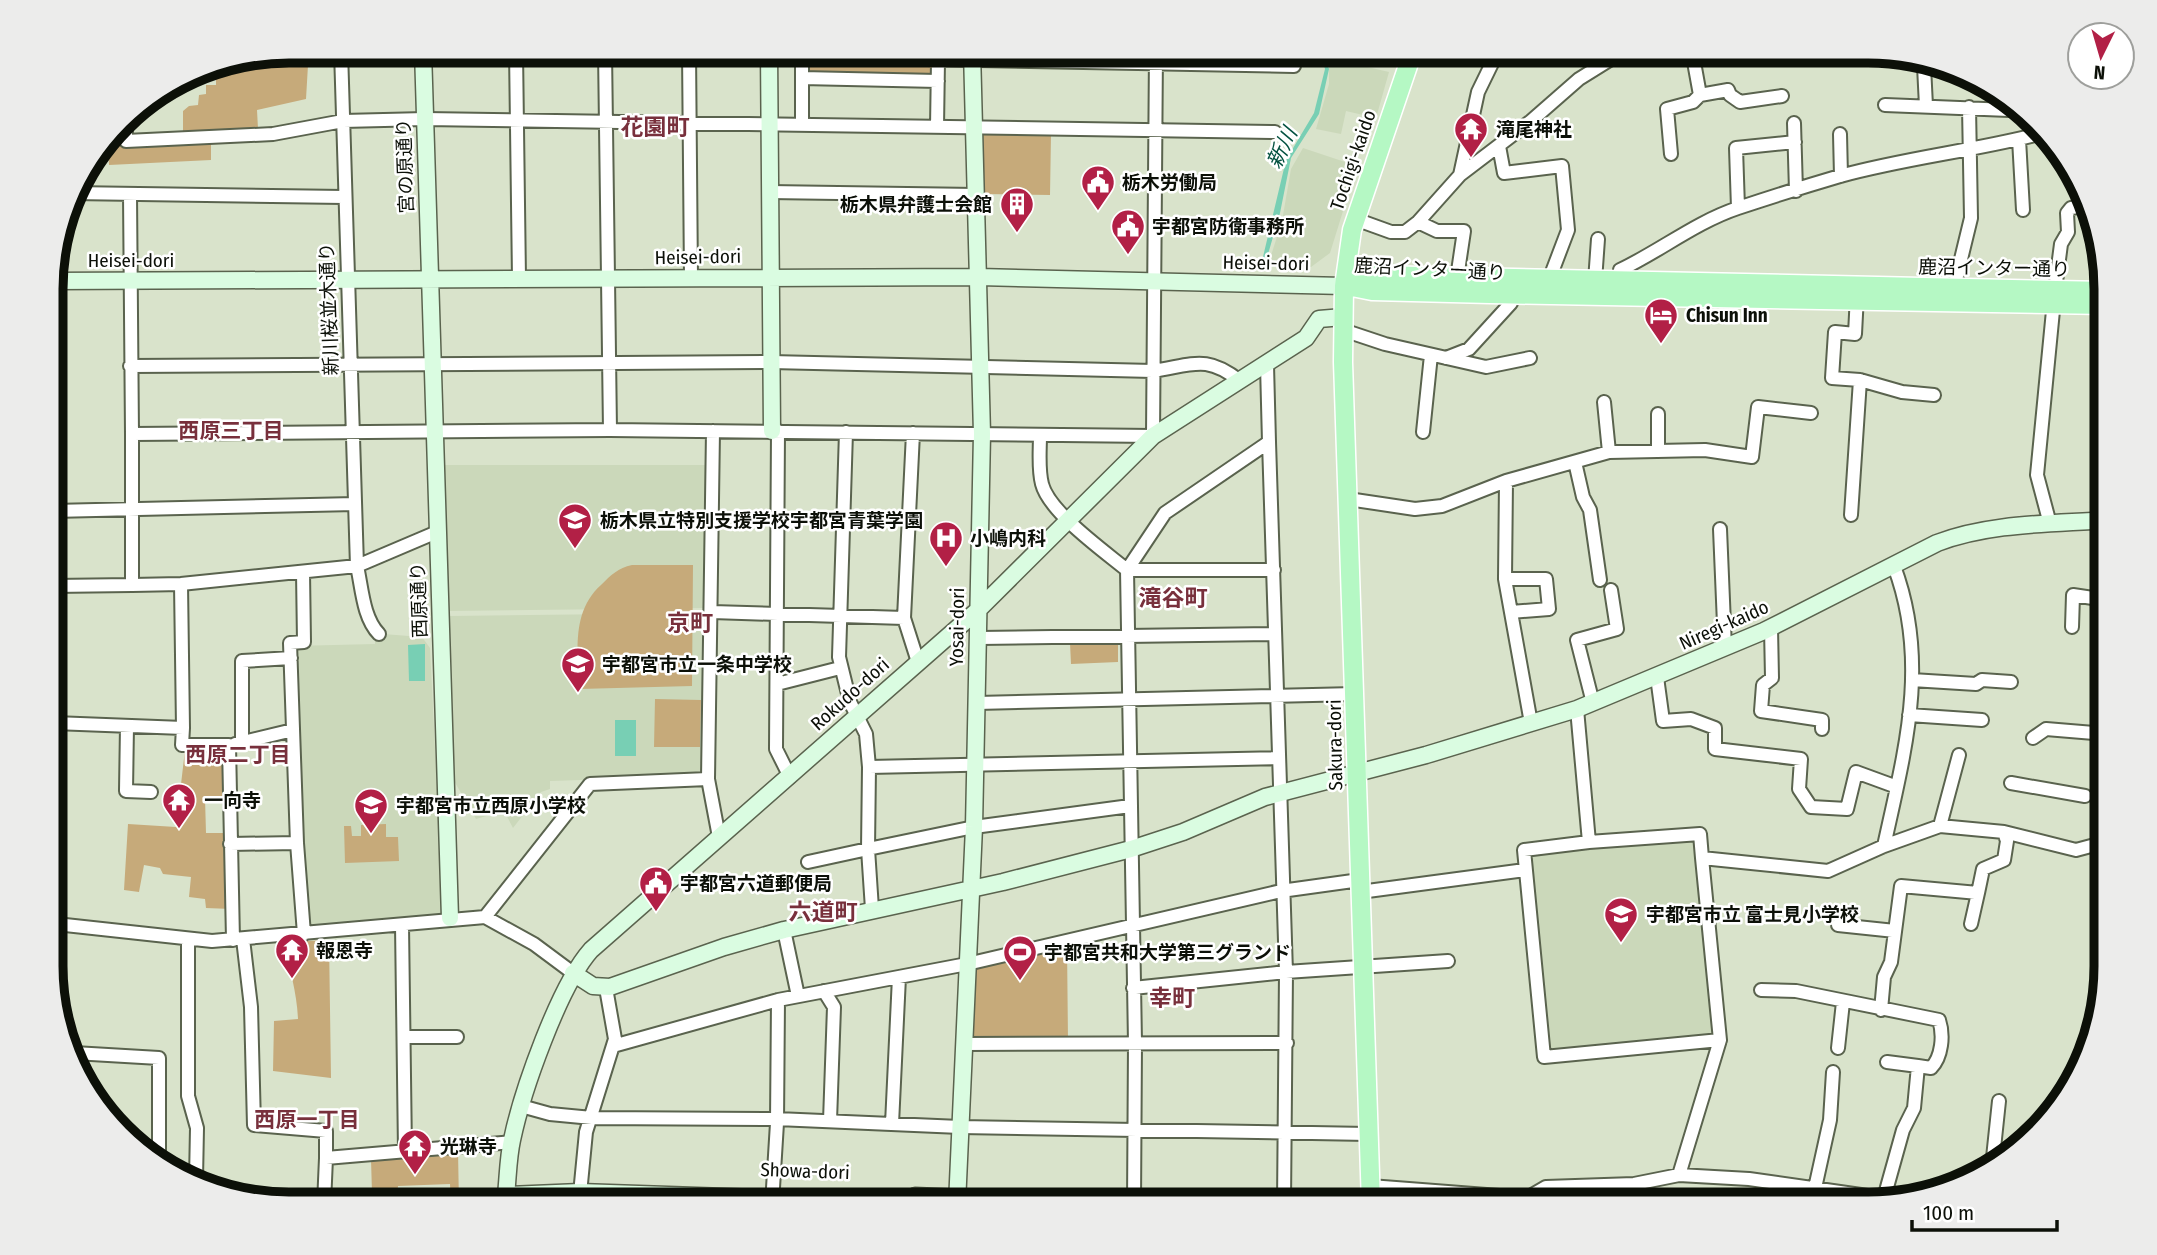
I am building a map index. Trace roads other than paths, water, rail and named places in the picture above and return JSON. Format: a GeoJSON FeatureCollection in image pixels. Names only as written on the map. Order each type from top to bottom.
{"type":"FeatureCollection","features":[{"type":"Feature","properties":{"kind":"main road","name":"Tochigi-kaido"},"geometry":{"type":"LineString","coordinates":[[1344,286],[1355,219],[1409,63]]}},
{"type":"Feature","properties":{"kind":"main road","name":"鹿沼インター通り"},"geometry":{"type":"LineString","coordinates":[[1344,286],[1374,275],[1619,281],[1857,294],[1954,288],[2094,303]]}},
{"type":"Feature","properties":{"kind":"main road","name":"鹿沼インター通り"},"geometry":{"type":"LineString","coordinates":[[1344,286],[1372,290],[1490,295],[1857,294],[2054,297],[2094,292]]}},
{"type":"Feature","properties":{"kind":"main road","name":"Sakura-dori"},"geometry":{"type":"LineString","coordinates":[[1344,286],[1370,1192]]}},
{"type":"Feature","properties":{"kind":"street","name":"新川桜並木通り"},"geometry":{"type":"LineString","coordinates":[[341,63],[357,566],[365,604],[373,628],[379,635]]}},
{"type":"Feature","properties":{"kind":"street","name":"宮の原通り"},"geometry":{"type":"LineString","coordinates":[[423,63],[429,280]]}},
{"type":"Feature","properties":{"kind":"street"},"geometry":{"type":"LineString","coordinates":[[516,63],[519,279]]}},
{"type":"Feature","properties":{"kind":"street"},"geometry":{"type":"LineString","coordinates":[[605,63],[610,430]]}},
{"type":"Feature","properties":{"kind":"street"},"geometry":{"type":"LineString","coordinates":[[690,63],[691,278]]}},
{"type":"Feature","properties":{"kind":"street"},"geometry":{"type":"LineString","coordinates":[[769,63],[771,362],[775,431],[777,615],[776,750],[790,777]]}},
{"type":"Feature","properties":{"kind":"street"},"geometry":{"type":"LineString","coordinates":[[802,63],[802,124]]}},
{"type":"Feature","properties":{"kind":"street"},"geometry":{"type":"LineString","coordinates":[[937,127],[938,63]]}},
{"type":"Feature","properties":{"kind":"street","name":"Yosai-dori"},"geometry":{"type":"LineString","coordinates":[[957,1192],[974,827],[982,434],[972,63]]}},
{"type":"Feature","properties":{"kind":"street"},"geometry":{"type":"LineString","coordinates":[[131,434],[610,430],[1153,436],[1156,63]]}},
{"type":"Feature","properties":{"kind":"street"},"geometry":{"type":"LineString","coordinates":[[1260,63],[1294,65]]}},
{"type":"Feature","properties":{"kind":"street"},"geometry":{"type":"LineString","coordinates":[[1460,175],[1478,92],[1492,63]]}},
{"type":"Feature","properties":{"kind":"street"},"geometry":{"type":"LineString","coordinates":[[1355,219],[1396,233],[1412,228],[1460,175],[1499,146],[1578,79],[1605,63]]}},
{"type":"Feature","properties":{"kind":"street"},"geometry":{"type":"LineString","coordinates":[[1694,63],[1700,95]]}},
{"type":"Feature","properties":{"kind":"street"},"geometry":{"type":"LineString","coordinates":[[1924,70],[1926,106]]}},
{"type":"Feature","properties":{"kind":"street"},"geometry":{"type":"LineString","coordinates":[[802,78],[938,81]]}},
{"type":"Feature","properties":{"kind":"street"},"geometry":{"type":"LineString","coordinates":[[1671,155],[1668,109],[1693,102],[1700,95],[1728,90],[1730,95],[1740,102],[1782,96]]}},
{"type":"Feature","properties":{"kind":"street"},"geometry":{"type":"LineString","coordinates":[[1885,105],[2006,110]]}},
{"type":"Feature","properties":{"kind":"street"},"geometry":{"type":"LineString","coordinates":[[1954,288],[1970,218],[1969,107]]}},
{"type":"Feature","properties":{"kind":"street"},"geometry":{"type":"LineString","coordinates":[[126,133],[126,141],[273,134],[343,121],[425,119],[1275,132]]}},
{"type":"Feature","properties":{"kind":"street"},"geometry":{"type":"LineString","coordinates":[[1794,123],[1796,191]]}},
{"type":"Feature","properties":{"kind":"street"},"geometry":{"type":"LineString","coordinates":[[1840,134],[1841,176]]}},
{"type":"Feature","properties":{"kind":"street"},"geometry":{"type":"LineString","coordinates":[[1619,281],[1620,270],[1662,249],[1691,230],[1738,208],[1841,176],[1968,152],[2034,135]]}},
{"type":"Feature","properties":{"kind":"street"},"geometry":{"type":"LineString","coordinates":[[2019,139],[2023,210]]}},
{"type":"Feature","properties":{"kind":"street"},"geometry":{"type":"LineString","coordinates":[[1738,208],[1736,148],[1795,142]]}},
{"type":"Feature","properties":{"kind":"street"},"geometry":{"type":"LineString","coordinates":[[1499,146],[1504,173],[1562,166],[1568,230],[1549,280]]}},
{"type":"Feature","properties":{"kind":"street"},"geometry":{"type":"LineString","coordinates":[[769,192],[976,195]]}},
{"type":"Feature","properties":{"kind":"street"},"geometry":{"type":"LineString","coordinates":[[84,193],[344,197]]}},
{"type":"Feature","properties":{"kind":"street"},"geometry":{"type":"LineString","coordinates":[[130,194],[132,585]]}},
{"type":"Feature","properties":{"kind":"street"},"geometry":{"type":"LineString","coordinates":[[2050,524],[2037,475],[2061,244],[2068,232],[2067,213],[2071,208],[2079,207]]}},
{"type":"Feature","properties":{"kind":"street"},"geometry":{"type":"LineString","coordinates":[[1418,222],[1437,232],[1464,231],[1457,278]]}},
{"type":"Feature","properties":{"kind":"street"},"geometry":{"type":"LineString","coordinates":[[1595,281],[1598,239]]}},
{"type":"Feature","properties":{"kind":"street","name":"Heisei-dori"},"geometry":{"type":"LineString","coordinates":[[64,281],[979,277],[1344,286]]}},
{"type":"Feature","properties":{"kind":"street","name":"西原通り"},"geometry":{"type":"LineString","coordinates":[[429,280],[450,918]]}},
{"type":"Feature","properties":{"kind":"street"},"geometry":{"type":"LineString","coordinates":[[1857,294],[1855,334],[1835,332],[1832,378],[1860,380],[1902,392],[1934,395]]}},
{"type":"Feature","properties":{"kind":"street"},"geometry":{"type":"LineString","coordinates":[[1446,358],[1469,349],[1511,303]]}},
{"type":"Feature","properties":{"kind":"street","name":"Rokudo-dori"},"geometry":{"type":"LineString","coordinates":[[506,1192],[512,1142],[521,1106],[573,973],[599,942],[978,610],[1153,436],[1306,338],[1319,319],[1343,324]]}},
{"type":"Feature","properties":{"kind":"street"},"geometry":{"type":"LineString","coordinates":[[1343,324],[1431,355],[1486,367],[1530,358]]}},
{"type":"Feature","properties":{"kind":"street"},"geometry":{"type":"LineString","coordinates":[[1423,432],[1431,355]]}},
{"type":"Feature","properties":{"kind":"street"},"geometry":{"type":"LineString","coordinates":[[130,366],[771,362],[1153,371],[1204,363],[1220,365],[1244,379]]}},
{"type":"Feature","properties":{"kind":"street"},"geometry":{"type":"LineString","coordinates":[[1267,365],[1281,891],[1286,972],[1284,1192]]}},
{"type":"Feature","properties":{"kind":"street"},"geometry":{"type":"LineString","coordinates":[[1851,515],[1860,380]]}},
{"type":"Feature","properties":{"kind":"street"},"geometry":{"type":"LineString","coordinates":[[1604,402],[1609,452]]}},
{"type":"Feature","properties":{"kind":"street"},"geometry":{"type":"LineString","coordinates":[[1348,499],[1415,509],[1442,506],[1506,481],[1609,452],[1705,450],[1752,457],[1758,407],[1811,413]]}},
{"type":"Feature","properties":{"kind":"street"},"geometry":{"type":"LineString","coordinates":[[1658,414],[1658,451]]}},
{"type":"Feature","properties":{"kind":"street"},"geometry":{"type":"LineString","coordinates":[[713,431],[708,779],[712,812],[719,837]]}},
{"type":"Feature","properties":{"kind":"street"},"geometry":{"type":"LineString","coordinates":[[846,432],[839,617],[841,668],[866,734],[869,767],[868,849],[873,909]]}},
{"type":"Feature","properties":{"kind":"street"},"geometry":{"type":"LineString","coordinates":[[913,433],[904,618],[918,662]]}},
{"type":"Feature","properties":{"kind":"street"},"geometry":{"type":"LineString","coordinates":[[1040,435],[1042,484],[1046,495],[1126,570],[1274,570]]}},
{"type":"Feature","properties":{"kind":"street"},"geometry":{"type":"LineString","coordinates":[[1134,1192],[1135,1043],[1126,570],[1165,513],[1269,442]]}},
{"type":"Feature","properties":{"kind":"street"},"geometry":{"type":"LineString","coordinates":[[1574,462],[1583,497],[1590,510],[1600,580]]}},
{"type":"Feature","properties":{"kind":"street"},"geometry":{"type":"LineString","coordinates":[[1506,481],[1505,579],[1531,723]]}},
{"type":"Feature","properties":{"kind":"street"},"geometry":{"type":"LineString","coordinates":[[63,511],[355,504]]}},
{"type":"Feature","properties":{"kind":"street","name":"Niregi-kaido"},"geometry":{"type":"LineString","coordinates":[[606,988],[784,930],[971,889],[1130,849],[1279,794],[1356,775],[1585,706],[1771,628],[1960,535],[2094,521]]}},
{"type":"Feature","properties":{"kind":"street"},"geometry":{"type":"LineString","coordinates":[[1720,529],[1725,648]]}},
{"type":"Feature","properties":{"kind":"street"},"geometry":{"type":"LineString","coordinates":[[63,586],[181,583],[357,566],[437,532]]}},
{"type":"Feature","properties":{"kind":"street"},"geometry":{"type":"LineString","coordinates":[[1884,845],[1909,715],[1912,680],[1912,629],[1906,600],[1894,566]]}},
{"type":"Feature","properties":{"kind":"street"},"geometry":{"type":"LineString","coordinates":[[303,572],[304,642],[290,643],[297,843],[304,934]]}},
{"type":"Feature","properties":{"kind":"street"},"geometry":{"type":"LineString","coordinates":[[1505,579],[1546,579],[1549,609],[1511,612]]}},
{"type":"Feature","properties":{"kind":"street"},"geometry":{"type":"LineString","coordinates":[[181,583],[182,745],[242,744],[293,730]]}},
{"type":"Feature","properties":{"kind":"street"},"geometry":{"type":"LineString","coordinates":[[1588,842],[1585,706],[1577,640],[1616,629],[1611,590]]}},
{"type":"Feature","properties":{"kind":"street"},"geometry":{"type":"LineString","coordinates":[[2072,627],[2073,595],[2094,598]]}},
{"type":"Feature","properties":{"kind":"street"},"geometry":{"type":"LineString","coordinates":[[712,612],[904,618]]}},
{"type":"Feature","properties":{"kind":"street"},"geometry":{"type":"LineString","coordinates":[[1771,628],[1772,678],[1763,685],[1761,711],[1822,720],[1822,729]]}},
{"type":"Feature","properties":{"kind":"street"},"geometry":{"type":"LineString","coordinates":[[979,638],[1274,634]]}},
{"type":"Feature","properties":{"kind":"street"},"geometry":{"type":"LineString","coordinates":[[242,744],[242,661],[291,658]]}},
{"type":"Feature","properties":{"kind":"street"},"geometry":{"type":"LineString","coordinates":[[777,684],[841,668]]}},
{"type":"Feature","properties":{"kind":"street"},"geometry":{"type":"LineString","coordinates":[[1657,677],[1663,721],[1691,719],[1714,728],[1715,749],[1801,760],[1799,789],[1811,807],[1847,809],[1856,772],[1896,787]]}},
{"type":"Feature","properties":{"kind":"street"},"geometry":{"type":"LineString","coordinates":[[1912,680],[1976,684],[1982,680],[2011,682]]}},
{"type":"Feature","properties":{"kind":"street"},"geometry":{"type":"LineString","coordinates":[[977,703],[1355,694]]}},
{"type":"Feature","properties":{"kind":"street"},"geometry":{"type":"LineString","coordinates":[[1909,715],[1982,720]]}},
{"type":"Feature","properties":{"kind":"street"},"geometry":{"type":"LineString","coordinates":[[63,723],[183,728]]}},
{"type":"Feature","properties":{"kind":"street"},"geometry":{"type":"LineString","coordinates":[[127,726],[126,792],[151,792]]}},
{"type":"Feature","properties":{"kind":"street"},"geometry":{"type":"LineString","coordinates":[[2033,738],[2046,729],[2094,733]]}},
{"type":"Feature","properties":{"kind":"street"},"geometry":{"type":"LineString","coordinates":[[229,745],[230,844],[238,940],[251,1007],[254,1125],[326,1131],[324,1192]]}},
{"type":"Feature","properties":{"kind":"street"},"geometry":{"type":"LineString","coordinates":[[1940,826],[1959,755]]}},
{"type":"Feature","properties":{"kind":"street"},"geometry":{"type":"LineString","coordinates":[[869,767],[1278,758]]}},
{"type":"Feature","properties":{"kind":"street"},"geometry":{"type":"LineString","coordinates":[[485,917],[590,784],[708,779]]}},
{"type":"Feature","properties":{"kind":"street"},"geometry":{"type":"LineString","coordinates":[[2011,783],[2084,796]]}},
{"type":"Feature","properties":{"kind":"street"},"geometry":{"type":"LineString","coordinates":[[808,862],[974,827],[1130,806]]}},
{"type":"Feature","properties":{"kind":"street"},"geometry":{"type":"LineString","coordinates":[[1702,858],[1828,871],[1884,845],[1940,826],[2004,832],[2076,850],[2094,845]]}},
{"type":"Feature","properties":{"kind":"street"},"geometry":{"type":"LineString","coordinates":[[1971,924],[1983,869],[2004,860],[2007,841],[2004,832]]}},
{"type":"Feature","properties":{"kind":"street"},"geometry":{"type":"LineString","coordinates":[[1679,1175],[1720,1040],[1700,835],[1588,842],[1524,850],[1544,1056],[1720,1040]]}},
{"type":"Feature","properties":{"kind":"street"},"geometry":{"type":"LineString","coordinates":[[230,844],[297,843]]}},
{"type":"Feature","properties":{"kind":"street"},"geometry":{"type":"LineString","coordinates":[[613,1046],[778,1000],[967,964],[1281,891],[1525,870]]}},
{"type":"Feature","properties":{"kind":"street"},"geometry":{"type":"LineString","coordinates":[[1881,1010],[1884,977],[1891,962],[1901,886],[1978,892]]}},
{"type":"Feature","properties":{"kind":"street"},"geometry":{"type":"LineString","coordinates":[[63,925],[188,940],[238,940],[450,918],[485,917],[534,944],[588,985],[606,988],[615,1040],[586,1132],[580,1192]]}},
{"type":"Feature","properties":{"kind":"street"},"geometry":{"type":"LineString","coordinates":[[402,925],[405,1151]]}},
{"type":"Feature","properties":{"kind":"street"},"geometry":{"type":"LineString","coordinates":[[1838,925],[1895,931]]}},
{"type":"Feature","properties":{"kind":"street"},"geometry":{"type":"LineString","coordinates":[[784,930],[798,996]]}},
{"type":"Feature","properties":{"kind":"street"},"geometry":{"type":"LineString","coordinates":[[188,940],[188,1096],[197,1128],[196,1172]]}},
{"type":"Feature","properties":{"kind":"street"},"geometry":{"type":"LineString","coordinates":[[1133,988],[1286,972],[1448,961]]}},
{"type":"Feature","properties":{"kind":"street"},"geometry":{"type":"LineString","coordinates":[[892,1124],[899,977]]}},
{"type":"Feature","properties":{"kind":"street"},"geometry":{"type":"LineString","coordinates":[[1761,990],[1796,991],[1939,1020],[1942,1030],[1937,1062],[1931,1068],[1888,1062]]}},
{"type":"Feature","properties":{"kind":"street"},"geometry":{"type":"LineString","coordinates":[[824,991],[834,1007],[830,1121]]}},
{"type":"Feature","properties":{"kind":"street"},"geometry":{"type":"LineString","coordinates":[[773,1192],[778,1000]]}},
{"type":"Feature","properties":{"kind":"street"},"geometry":{"type":"LineString","coordinates":[[1838,1048],[1843,1002]]}},
{"type":"Feature","properties":{"kind":"street"},"geometry":{"type":"LineString","coordinates":[[404,1037],[457,1037]]}},
{"type":"Feature","properties":{"kind":"street"},"geometry":{"type":"LineString","coordinates":[[964,1044],[1287,1043]]}},
{"type":"Feature","properties":{"kind":"street"},"geometry":{"type":"LineString","coordinates":[[81,1053],[159,1058],[159,1150]]}},
{"type":"Feature","properties":{"kind":"street"},"geometry":{"type":"LineString","coordinates":[[1892,1191],[1903,1130],[1914,1108],[1918,1066]]}},
{"type":"Feature","properties":{"kind":"street"},"geometry":{"type":"LineString","coordinates":[[1815,1188],[1830,1120],[1833,1072]]}},
{"type":"Feature","properties":{"kind":"street"},"geometry":{"type":"LineString","coordinates":[[1993,1154],[1999,1101]]}},
{"type":"Feature","properties":{"kind":"street"},"geometry":{"type":"LineString","coordinates":[[521,1106],[551,1114],[592,1118],[777,1119],[960,1127],[1368,1133]]}},
{"type":"Feature","properties":{"kind":"street"},"geometry":{"type":"LineString","coordinates":[[326,1158],[512,1142]]}},
{"type":"Feature","properties":{"kind":"street"},"geometry":{"type":"LineString","coordinates":[[1538,1192],[1546,1188],[1634,1184],[1679,1175],[1749,1179],[1842,1192]]}},
{"type":"Feature","properties":{"kind":"water"},"geometry":{"type":"Polygon","coordinates":[[[1323,63],[1327,63],[1329,69],[1319,114],[1291,158],[1280,213],[1266,261],[1262,261],[1286,160],[1314,113],[1325,69],[1323,63]]]}},
{"type":"Feature","properties":{"kind":"water"},"geometry":{"type":"Polygon","coordinates":[[[425,644],[425,681],[409,681],[408,645],[425,644]]]}},
{"type":"Feature","properties":{"kind":"water"},"geometry":{"type":"Polygon","coordinates":[[[615,720],[636,720],[636,756],[615,756],[615,720]]]}},
{"type":"Feature","properties":{"kind":"place","name":"滝尾神社"},"geometry":{"type":"Point","coordinates":[1471,159]}},
{"type":"Feature","properties":{"kind":"place","name":"栃木労働局"},"geometry":{"type":"Point","coordinates":[1098,212]}},
{"type":"Feature","properties":{"kind":"place","name":"栃木県弁護士会館"},"geometry":{"type":"Point","coordinates":[1017,234]}},
{"type":"Feature","properties":{"kind":"place","name":"宇都宮防衛事務所"},"geometry":{"type":"Point","coordinates":[1128,256]}},
{"type":"Feature","properties":{"kind":"place","name":"Chisun Inn"},"geometry":{"type":"Point","coordinates":[1661,345]}},
{"type":"Feature","properties":{"kind":"place","name":"栃木県立特別支援学校宇都宮青葉学園"},"geometry":{"type":"Point","coordinates":[575,550]}},
{"type":"Feature","properties":{"kind":"place","name":"小嶋内科"},"geometry":{"type":"Point","coordinates":[946,568]}},
{"type":"Feature","properties":{"kind":"place","name":"宇都宮市立一条中学校"},"geometry":{"type":"Point","coordinates":[578,694]}},
{"type":"Feature","properties":{"kind":"place","name":"一向寺"},"geometry":{"type":"Point","coordinates":[179,830]}},
{"type":"Feature","properties":{"kind":"place","name":"宇都宮市立西原小学校"},"geometry":{"type":"Point","coordinates":[371,835]}},
{"type":"Feature","properties":{"kind":"place","name":"宇都宮六道郵便局"},"geometry":{"type":"Point","coordinates":[656,913]}},
{"type":"Feature","properties":{"kind":"place","name":"宇都宮市立 富士見小学校"},"geometry":{"type":"Point","coordinates":[1621,944]}},
{"type":"Feature","properties":{"kind":"place","name":"報恩寺"},"geometry":{"type":"Point","coordinates":[292,980]}},
{"type":"Feature","properties":{"kind":"place","name":"宇都宮共和大学第三グランド"},"geometry":{"type":"Point","coordinates":[1020,982]}},
{"type":"Feature","properties":{"kind":"place","name":"光琳寺"},"geometry":{"type":"Point","coordinates":[415,1176]}},
{"type":"Feature","properties":{"kind":"district","name":"花園町"},"geometry":{"type":"Point","coordinates":[655,127]}},
{"type":"Feature","properties":{"kind":"district","name":"西原三丁目"},"geometry":{"type":"Point","coordinates":[231,431]}},
{"type":"Feature","properties":{"kind":"district","name":"滝谷町"},"geometry":{"type":"Point","coordinates":[1173,598]}},
{"type":"Feature","properties":{"kind":"district","name":"京町"},"geometry":{"type":"Point","coordinates":[690,623]}},
{"type":"Feature","properties":{"kind":"district","name":"西原二丁目"},"geometry":{"type":"Point","coordinates":[238,755]}},
{"type":"Feature","properties":{"kind":"district","name":"六道町"},"geometry":{"type":"Point","coordinates":[823,912]}},
{"type":"Feature","properties":{"kind":"district","name":"幸町"},"geometry":{"type":"Point","coordinates":[1172,998]}},
{"type":"Feature","properties":{"kind":"district","name":"西原一丁目"},"geometry":{"type":"Point","coordinates":[307,1120]}},
{"type":"Feature","properties":{"kind":"water label","name":"新川"},"geometry":{"type":"Point","coordinates":[1282,148]}}]}
